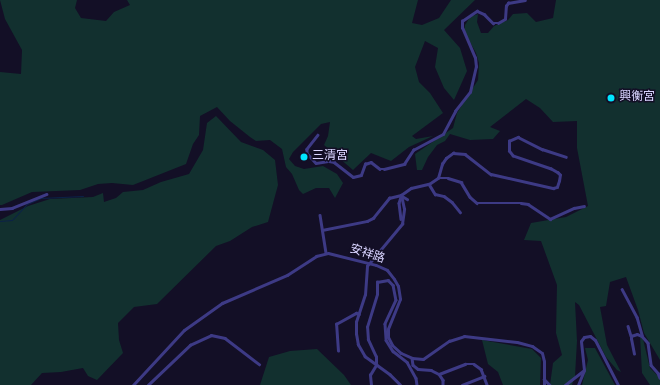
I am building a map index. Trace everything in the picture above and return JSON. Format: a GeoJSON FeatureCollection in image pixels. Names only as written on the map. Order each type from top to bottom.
{"type":"FeatureCollection","features":[{"type":"Feature","properties":{"kind":"street"},"geometry":{"type":"LineString","coordinates":[[318,135],[311,146],[306,149],[307,153],[316,163],[329,161],[334,162],[353,177],[361,174],[365,164],[371,162],[384,169],[404,164],[413,150],[444,134],[455,111],[470,92],[476,67],[475,58],[462,28],[462,21],[477,12],[484,14],[493,23],[498,23],[505,19],[506,6],[508,3],[525,0]]}},
{"type":"Feature","properties":{"kind":"street"},"geometry":{"type":"LineString","coordinates":[[438,178],[442,164],[446,158],[453,153],[465,154],[491,174],[553,188],[557,187],[560,181],[560,175],[551,169],[513,156],[509,151],[509,141],[518,137],[542,149],[566,157]]}},
{"type":"Feature","properties":{"kind":"street"},"geometry":{"type":"LineString","coordinates":[[322,230],[367,221],[373,218],[389,198],[401,195],[411,188],[429,184],[438,178],[448,178],[461,182],[470,197],[477,203],[521,202],[528,204],[550,218],[574,208],[584,206]]}},
{"type":"Feature","properties":{"kind":"street"},"geometry":{"type":"LineString","coordinates":[[429,184],[435,194],[452,202],[460,212]]}},
{"type":"Feature","properties":{"kind":"street"},"geometry":{"type":"LineString","coordinates":[[0,209],[12,208],[46,194]]}},
{"type":"Feature","properties":{"kind":"street"},"geometry":{"type":"LineString","coordinates":[[401,195],[407,200]]}},
{"type":"Feature","properties":{"kind":"street"},"geometry":{"type":"LineString","coordinates":[[400,385],[390,375],[365,357],[358,345],[356,322],[366,295],[368,262],[402,224],[404,209],[401,195]]}},
{"type":"Feature","properties":{"kind":"street"},"geometry":{"type":"LineString","coordinates":[[133,385],[188,327],[222,303],[273,281],[316,256],[326,253],[320,215]]}},
{"type":"Feature","properties":{"kind":"street","name":"安祥路"},"geometry":{"type":"LineString","coordinates":[[326,253],[368,262],[387,270],[398,286],[399,304],[388,329],[388,337],[396,349],[412,358]]}},
{"type":"Feature","properties":{"kind":"street"},"geometry":{"type":"LineString","coordinates":[[371,385],[370,374],[376,366],[377,360],[368,340],[367,327],[377,294],[377,282],[388,280],[393,285],[396,300],[385,324],[386,340],[392,351],[407,362],[416,378],[417,385]]}},
{"type":"Feature","properties":{"kind":"street"},"geometry":{"type":"LineString","coordinates":[[622,290],[637,317],[642,336],[650,349],[651,365],[660,378]]}},
{"type":"Feature","properties":{"kind":"street"},"geometry":{"type":"LineString","coordinates":[[338,352],[336,324],[356,313],[359,314]]}},
{"type":"Feature","properties":{"kind":"street"},"geometry":{"type":"LineString","coordinates":[[628,326],[634,354]]}},
{"type":"Feature","properties":{"kind":"street"},"geometry":{"type":"LineString","coordinates":[[631,336],[637,334],[642,336]]}},
{"type":"Feature","properties":{"kind":"street"},"geometry":{"type":"LineString","coordinates":[[148,385],[190,345],[197,340],[211,335],[225,338],[259,364]]}},
{"type":"Feature","properties":{"kind":"street"},"geometry":{"type":"LineString","coordinates":[[443,385],[443,380],[439,374],[431,370],[418,370],[414,365],[412,358],[423,359],[449,341],[464,336],[499,339],[532,346],[542,353],[544,361],[544,385]]}},
{"type":"Feature","properties":{"kind":"street"},"geometry":{"type":"LineString","coordinates":[[578,385],[584,370],[580,345],[584,337],[590,336],[595,340],[618,385]]}},
{"type":"Feature","properties":{"kind":"street"},"geometry":{"type":"LineString","coordinates":[[439,374],[470,364],[478,366],[487,385]]}},
{"type":"Feature","properties":{"kind":"street"},"geometry":{"type":"LineString","coordinates":[[565,385],[584,370]]}},
{"type":"Feature","properties":{"kind":"street"},"geometry":{"type":"LineString","coordinates":[[462,385],[484,376]]}},
{"type":"Feature","properties":{"kind":"street"},"geometry":{"type":"LineString","coordinates":[[544,378],[550,385]]}},
{"type":"Feature","properties":{"kind":"green space"},"geometry":{"type":"Polygon","coordinates":[[[0,0],[77,0],[75,8],[81,18],[106,21],[114,12],[130,5],[127,0],[418,0],[412,23],[422,25],[439,18],[451,0],[475,0],[444,30],[460,48],[467,71],[454,100],[444,88],[435,67],[438,48],[425,41],[415,67],[419,82],[430,93],[443,113],[412,136],[416,139],[433,136],[409,147],[391,161],[371,153],[353,170],[324,145],[328,136],[330,122],[321,124],[293,152],[289,159],[295,166],[304,169],[323,166],[337,174],[343,183],[335,198],[329,188],[316,188],[303,194],[299,190],[292,174],[286,167],[282,149],[270,140],[256,141],[230,121],[217,107],[200,116],[199,135],[193,144],[186,164],[133,185],[112,183],[98,184],[80,190],[32,192],[0,205],[0,72],[21,74],[22,50],[5,19],[0,0]]]}},
{"type":"Feature","properties":{"kind":"green space"},"geometry":{"type":"Polygon","coordinates":[[[556,0],[660,0],[660,360],[644,333],[638,310],[626,277],[610,282],[606,306],[600,307],[607,345],[621,372],[617,370],[606,357],[579,305],[575,302],[577,341],[575,376],[572,385],[550,385],[553,363],[562,355],[556,333],[557,285],[541,241],[524,240],[531,223],[566,217],[588,206],[577,148],[577,121],[553,122],[540,108],[526,99],[490,127],[500,131],[493,139],[470,140],[450,134],[445,141],[437,145],[428,157],[422,170],[417,170],[415,154],[453,128],[457,113],[478,80],[479,63],[476,53],[464,31],[465,25],[470,17],[478,14],[477,22],[481,33],[488,33],[494,26],[508,20],[513,14],[527,13],[536,22],[553,18],[556,0]]]}},
{"type":"Feature","properties":{"kind":"green space"},"geometry":{"type":"Polygon","coordinates":[[[216,116],[241,142],[263,150],[275,160],[278,185],[268,222],[252,227],[230,241],[216,246],[157,304],[134,307],[118,323],[119,340],[123,353],[97,380],[88,376],[83,368],[61,372],[42,373],[31,385],[0,385],[0,220],[28,206],[50,199],[93,197],[103,193],[104,202],[116,198],[123,192],[143,190],[161,182],[189,174],[203,150],[207,123],[216,116]]]}},
{"type":"Feature","properties":{"kind":"green space"},"geometry":{"type":"Polygon","coordinates":[[[640,336],[643,339],[650,368],[660,378],[660,385],[650,385],[642,373],[640,336]]]}},
{"type":"Feature","properties":{"kind":"green space"},"geometry":{"type":"Polygon","coordinates":[[[482,340],[532,349],[541,358],[540,385],[503,385],[498,372],[488,364],[482,340]]]}},
{"type":"Feature","properties":{"kind":"green space"},"geometry":{"type":"Polygon","coordinates":[[[585,348],[595,348],[615,385],[582,385],[588,360],[585,348]]]}},
{"type":"Feature","properties":{"kind":"green space"},"geometry":{"type":"Polygon","coordinates":[[[317,349],[344,375],[351,385],[260,385],[269,357],[290,351],[317,349]]]}},
{"type":"Feature","properties":{"kind":"waterway"},"geometry":{"type":"LineString","coordinates":[[0,221],[12,220],[27,204],[41,198],[83,196]]}},
{"type":"Feature","properties":{"kind":"place","name":"興衡宮"},"geometry":{"type":"Point","coordinates":[611,98]}},
{"type":"Feature","properties":{"kind":"place","name":"三清宮"},"geometry":{"type":"Point","coordinates":[304,157]}}]}
